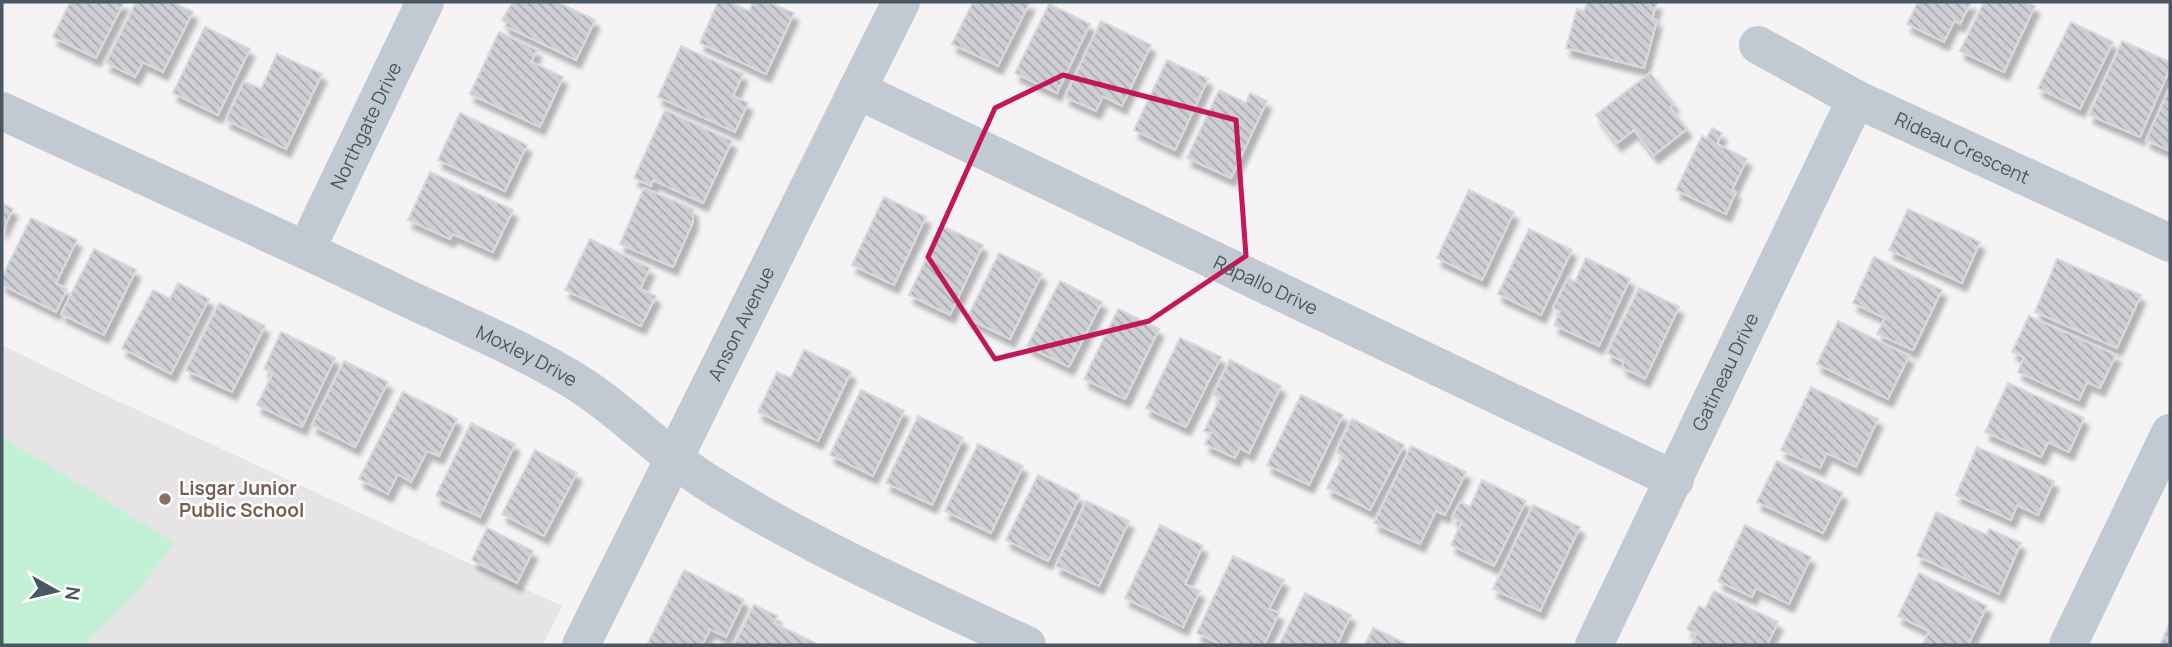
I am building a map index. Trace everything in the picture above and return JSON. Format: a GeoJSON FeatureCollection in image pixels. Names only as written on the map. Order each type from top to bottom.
{"type":"FeatureCollection","features":[{"type":"Feature","properties":{"kind":"street","name":"Northgate Drive"},"geometry":{"type":"LineString","coordinates":[[306,250],[425,2]]}},
{"type":"Feature","properties":{"kind":"street","name":"Anson Avenue"},"geometry":{"type":"LineString","coordinates":[[581,645],[901,2]]}},
{"type":"Feature","properties":{"kind":"street","name":"Rideau Crescent"},"geometry":{"type":"LineString","coordinates":[[1758,45],[1856,99],[2170,243]]}},
{"type":"Feature","properties":{"kind":"street","name":"Rapallo Drive"},"geometry":{"type":"LineString","coordinates":[[857,90],[1675,480]]}},
{"type":"Feature","properties":{"kind":"street","name":"Gatineau Drive"},"geometry":{"type":"LineString","coordinates":[[1594,645],[1856,99]]}},
{"type":"Feature","properties":{"kind":"street","name":"Moxley Drive"},"geometry":{"type":"LineString","coordinates":[[2,111],[306,250],[561,373],[620,412],[656,444],[709,483],[806,540],[1027,645]]}},
{"type":"Feature","properties":{"kind":"street"},"geometry":{"type":"LineString","coordinates":[[2068,645],[2170,433]]}},
{"type":"Feature","properties":{"kind":"highlighted area"},"geometry":{"type":"Polygon","coordinates":[[[1063,75],[1236,120],[1246,256],[1149,321],[995,359],[928,257],[995,108],[1063,75]]]}},
{"type":"Feature","properties":{"kind":"shaded area","name":"Lisgar Junior Public School"},"geometry":{"type":"Polygon","coordinates":[[[2,345],[562,606],[543,645],[2,645],[2,345]]]}},
{"type":"Feature","properties":{"kind":"green space"},"geometry":{"type":"Polygon","coordinates":[[[2,437],[174,542],[139,591],[82,645],[2,645],[2,437]]]}},
{"type":"Feature","properties":{"kind":"building"},"geometry":{"type":"Polygon","coordinates":[[[70,2],[124,2],[96,58],[53,37],[70,2]]]}},
{"type":"Feature","properties":{"kind":"building"},"geometry":{"type":"Polygon","coordinates":[[[136,2],[172,2],[193,12],[163,72],[143,62],[135,77],[106,63],[136,2]]]}},
{"type":"Feature","properties":{"kind":"building"},"geometry":{"type":"Polygon","coordinates":[[[513,2],[557,2],[595,20],[576,60],[505,26],[507,22],[502,20],[513,2]]]}},
{"type":"Feature","properties":{"kind":"building"},"geometry":{"type":"Polygon","coordinates":[[[718,2],[729,2],[749,11],[753,2],[768,2],[794,13],[766,74],[700,43],[718,2]]]}},
{"type":"Feature","properties":{"kind":"building"},"geometry":{"type":"Polygon","coordinates":[[[973,2],[1030,2],[998,66],[952,44],[973,2]]]}},
{"type":"Feature","properties":{"kind":"building"},"geometry":{"type":"Polygon","coordinates":[[[1587,2],[1657,2],[1652,19],[1657,20],[1644,68],[1566,48],[1577,9],[1584,11],[1587,2]]]}},
{"type":"Feature","properties":{"kind":"building"},"geometry":{"type":"Polygon","coordinates":[[[1918,2],[1971,2],[1960,24],[1954,21],[1944,42],[1907,24],[1918,2]]]}},
{"type":"Feature","properties":{"kind":"building"},"geometry":{"type":"Polygon","coordinates":[[[1984,2],[2026,2],[2035,6],[2004,72],[1960,51],[1984,2]]]}},
{"type":"Feature","properties":{"kind":"building"},"geometry":{"type":"Polygon","coordinates":[[[1049,4],[1090,24],[1057,93],[1015,73],[1049,4]]]}},
{"type":"Feature","properties":{"kind":"building"},"geometry":{"type":"Polygon","coordinates":[[[1101,21],[1151,45],[1122,106],[1103,96],[1096,111],[1065,97],[1101,21]]]}},
{"type":"Feature","properties":{"kind":"building"},"geometry":{"type":"Polygon","coordinates":[[[2071,22],[2113,42],[2080,109],[2038,88],[2071,22]]]}},
{"type":"Feature","properties":{"kind":"building"},"geometry":{"type":"Polygon","coordinates":[[[205,27],[250,49],[218,115],[173,93],[205,27]]]}},
{"type":"Feature","properties":{"kind":"building"},"geometry":{"type":"Polygon","coordinates":[[[499,32],[537,50],[531,62],[563,77],[540,127],[470,94],[499,32]]]}},
{"type":"Feature","properties":{"kind":"building"},"geometry":{"type":"Polygon","coordinates":[[[2122,41],[2170,62],[2170,68],[2140,137],[2089,115],[2122,41]]]}},
{"type":"Feature","properties":{"kind":"building"},"geometry":{"type":"Polygon","coordinates":[[[681,46],[743,74],[733,96],[748,103],[735,132],[658,97],[681,46]]]}},
{"type":"Feature","properties":{"kind":"building"},"geometry":{"type":"Polygon","coordinates":[[[277,54],[322,74],[286,149],[226,120],[244,81],[261,89],[277,54]]]}},
{"type":"Feature","properties":{"kind":"building"},"geometry":{"type":"Polygon","coordinates":[[[1167,60],[1208,79],[1175,150],[1134,130],[1167,60]]]}},
{"type":"Feature","properties":{"kind":"building"},"geometry":{"type":"Polygon","coordinates":[[[1650,73],[1674,104],[1670,107],[1687,129],[1654,155],[1634,130],[1617,143],[1596,115],[1650,73]]]}},
{"type":"Feature","properties":{"kind":"building"},"geometry":{"type":"Polygon","coordinates":[[[2170,87],[2170,151],[2146,140],[2170,87]]]}},
{"type":"Feature","properties":{"kind":"building"},"geometry":{"type":"Polygon","coordinates":[[[1219,90],[1246,103],[1250,93],[1267,101],[1231,178],[1187,158],[1219,90]]]}},
{"type":"Feature","properties":{"kind":"building"},"geometry":{"type":"Polygon","coordinates":[[[665,110],[732,141],[703,203],[653,180],[651,186],[634,178],[665,110]]]}},
{"type":"Feature","properties":{"kind":"building"},"geometry":{"type":"Polygon","coordinates":[[[460,113],[527,145],[505,191],[438,160],[460,113]]]}},
{"type":"Feature","properties":{"kind":"building"},"geometry":{"type":"Polygon","coordinates":[[[1712,128],[1722,133],[1717,144],[1747,159],[1732,190],[1736,192],[1726,214],[1676,190],[1702,136],[1706,139],[1712,128]]]}},
{"type":"Feature","properties":{"kind":"building"},"geometry":{"type":"Polygon","coordinates":[[[430,172],[513,210],[493,252],[453,234],[450,239],[408,220],[430,172]]]}},
{"type":"Feature","properties":{"kind":"building"},"geometry":{"type":"Polygon","coordinates":[[[644,188],[693,209],[693,222],[673,267],[620,244],[644,188]]]}},
{"type":"Feature","properties":{"kind":"building"},"geometry":{"type":"Polygon","coordinates":[[[1469,190],[1514,212],[1482,280],[1437,258],[1469,190]]]}},
{"type":"Feature","properties":{"kind":"building"},"geometry":{"type":"Polygon","coordinates":[[[884,197],[926,217],[894,285],[852,265],[884,197]]]}},
{"type":"Feature","properties":{"kind":"building"},"geometry":{"type":"Polygon","coordinates":[[[2,203],[13,209],[2,231],[2,203]]]}},
{"type":"Feature","properties":{"kind":"building"},"geometry":{"type":"Polygon","coordinates":[[[1908,209],[1980,242],[1962,283],[1889,250],[1908,209]]]}},
{"type":"Feature","properties":{"kind":"building"},"geometry":{"type":"Polygon","coordinates":[[[31,218],[77,240],[56,283],[67,289],[56,312],[2,285],[2,277],[31,218]]]}},
{"type":"Feature","properties":{"kind":"building"},"geometry":{"type":"Polygon","coordinates":[[[942,226],[983,245],[950,315],[909,295],[942,226]]]}},
{"type":"Feature","properties":{"kind":"building"},"geometry":{"type":"Polygon","coordinates":[[[1529,229],[1572,250],[1541,315],[1498,294],[1529,229]]]}},
{"type":"Feature","properties":{"kind":"building"},"geometry":{"type":"Polygon","coordinates":[[[590,239],[650,268],[640,289],[656,296],[641,326],[565,290],[590,239]]]}},
{"type":"Feature","properties":{"kind":"building"},"geometry":{"type":"Polygon","coordinates":[[[94,249],[136,270],[104,335],[61,314],[94,249]]]}},
{"type":"Feature","properties":{"kind":"building"},"geometry":{"type":"Polygon","coordinates":[[[999,253],[1042,274],[1010,339],[967,318],[999,253]]]}},
{"type":"Feature","properties":{"kind":"building"},"geometry":{"type":"Polygon","coordinates":[[[1874,257],[1942,290],[1913,350],[1877,334],[1885,318],[1853,303],[1874,257]]]}},
{"type":"Feature","properties":{"kind":"building"},"geometry":{"type":"Polygon","coordinates":[[[1586,258],[1630,279],[1599,346],[1554,325],[1560,311],[1553,308],[1568,278],[1575,282],[1586,258]]]}},
{"type":"Feature","properties":{"kind":"building"},"geometry":{"type":"Polygon","coordinates":[[[2057,259],[2141,295],[2117,348],[2035,312],[2057,259]]]}},
{"type":"Feature","properties":{"kind":"building"},"geometry":{"type":"Polygon","coordinates":[[[1060,281],[1102,302],[1069,367],[1027,346],[1060,281]]]}},
{"type":"Feature","properties":{"kind":"building"},"geometry":{"type":"Polygon","coordinates":[[[178,283],[209,299],[171,374],[122,348],[153,290],[170,299],[178,283]]]}},
{"type":"Feature","properties":{"kind":"building"},"geometry":{"type":"Polygon","coordinates":[[[1639,288],[1679,307],[1645,379],[1622,367],[1624,362],[1607,353],[1639,288]]]}},
{"type":"Feature","properties":{"kind":"building"},"geometry":{"type":"Polygon","coordinates":[[[219,303],[265,326],[232,392],[186,370],[219,303]]]}},
{"type":"Feature","properties":{"kind":"building"},"geometry":{"type":"Polygon","coordinates":[[[1118,309],[1159,329],[1125,399],[1084,379],[1118,309]]]}},
{"type":"Feature","properties":{"kind":"building"},"geometry":{"type":"Polygon","coordinates":[[[2029,316],[2116,355],[2100,388],[2087,382],[2079,400],[2018,372],[2024,357],[2012,352],[2029,316]]]}},
{"type":"Feature","properties":{"kind":"building"},"geometry":{"type":"Polygon","coordinates":[[[1838,321],[1909,356],[1888,399],[1817,364],[1838,321]]]}},
{"type":"Feature","properties":{"kind":"building"},"geometry":{"type":"Polygon","coordinates":[[[281,332],[335,358],[302,427],[257,405],[273,373],[264,369],[281,332]]]}},
{"type":"Feature","properties":{"kind":"building"},"geometry":{"type":"Polygon","coordinates":[[[1180,338],[1221,357],[1186,427],[1146,408],[1180,338]]]}},
{"type":"Feature","properties":{"kind":"building"},"geometry":{"type":"Polygon","coordinates":[[[804,350],[851,372],[818,441],[758,412],[777,372],[791,378],[804,350]]]}},
{"type":"Feature","properties":{"kind":"building"},"geometry":{"type":"Polygon","coordinates":[[[1230,360],[1281,386],[1249,453],[1240,448],[1235,458],[1205,444],[1211,433],[1204,431],[1220,398],[1213,394],[1230,360]]]}},
{"type":"Feature","properties":{"kind":"building"},"geometry":{"type":"Polygon","coordinates":[[[344,361],[388,382],[355,447],[312,425],[344,361]]]}},
{"type":"Feature","properties":{"kind":"building"},"geometry":{"type":"Polygon","coordinates":[[[2008,383],[2084,418],[2069,452],[2048,442],[2041,457],[1985,432],[2008,383]]]}},
{"type":"Feature","properties":{"kind":"building"},"geometry":{"type":"Polygon","coordinates":[[[1811,387],[1878,419],[1856,467],[1827,453],[1820,468],[1781,450],[1811,387]]]}},
{"type":"Feature","properties":{"kind":"building"},"geometry":{"type":"Polygon","coordinates":[[[861,390],[904,411],[873,476],[830,455],[861,390]]]}},
{"type":"Feature","properties":{"kind":"building"},"geometry":{"type":"Polygon","coordinates":[[[403,392],[457,419],[439,456],[427,451],[411,482],[398,474],[388,494],[359,479],[403,392]]]}},
{"type":"Feature","properties":{"kind":"building"},"geometry":{"type":"Polygon","coordinates":[[[1301,395],[1343,415],[1309,485],[1267,465],[1301,395]]]}},
{"type":"Feature","properties":{"kind":"building"},"geometry":{"type":"Polygon","coordinates":[[[918,416],[963,438],[932,505],[886,483],[918,416]]]}},
{"type":"Feature","properties":{"kind":"building"},"geometry":{"type":"Polygon","coordinates":[[[1352,419],[1404,445],[1370,510],[1327,488],[1343,456],[1336,452],[1352,419]]]}},
{"type":"Feature","properties":{"kind":"building"},"geometry":{"type":"Polygon","coordinates":[[[471,423],[515,444],[480,517],[436,496],[471,423]]]}},
{"type":"Feature","properties":{"kind":"building"},"geometry":{"type":"Polygon","coordinates":[[[978,444],[1023,466],[991,533],[945,511],[978,444]]]}},
{"type":"Feature","properties":{"kind":"building"},"geometry":{"type":"Polygon","coordinates":[[[1411,446],[1466,472],[1445,515],[1436,511],[1420,544],[1374,523],[1411,446]]]}},
{"type":"Feature","properties":{"kind":"building"},"geometry":{"type":"Polygon","coordinates":[[[1977,447],[2054,481],[2038,515],[2017,505],[2011,520],[1956,495],[1977,447]]]}},
{"type":"Feature","properties":{"kind":"building"},"geometry":{"type":"Polygon","coordinates":[[[535,450],[577,473],[544,536],[502,514],[535,450]]]}},
{"type":"Feature","properties":{"kind":"building"},"geometry":{"type":"Polygon","coordinates":[[[1777,461],[1843,493],[1823,533],[1757,502],[1777,461]]]}},
{"type":"Feature","properties":{"kind":"building"},"geometry":{"type":"Polygon","coordinates":[[[1038,475],[1080,496],[1048,561],[1006,540],[1038,475]]]}},
{"type":"Feature","properties":{"kind":"building"},"geometry":{"type":"Polygon","coordinates":[[[1482,480],[1526,501],[1494,566],[1451,545],[1462,522],[1452,517],[1460,502],[1470,507],[1482,480]]]}},
{"type":"Feature","properties":{"kind":"building"},"geometry":{"type":"Polygon","coordinates":[[[1086,501],[1129,521],[1099,586],[1056,566],[1086,501]]]}},
{"type":"Feature","properties":{"kind":"building"},"geometry":{"type":"Polygon","coordinates":[[[1533,505],[1580,527],[1540,611],[1493,589],[1533,505]]]}},
{"type":"Feature","properties":{"kind":"building"},"geometry":{"type":"Polygon","coordinates":[[[1936,512],[1987,535],[1989,529],[2021,543],[1999,594],[1917,556],[1936,512]]]}},
{"type":"Feature","properties":{"kind":"building"},"geometry":{"type":"Polygon","coordinates":[[[1160,525],[1203,546],[1185,584],[1200,591],[1183,627],[1125,598],[1160,525]]]}},
{"type":"Feature","properties":{"kind":"building"},"geometry":{"type":"Polygon","coordinates":[[[1745,525],[1811,557],[1789,604],[1756,588],[1752,597],[1718,581],[1745,525]]]}},
{"type":"Feature","properties":{"kind":"building"},"geometry":{"type":"Polygon","coordinates":[[[487,528],[533,551],[517,583],[472,560],[487,528]]]}},
{"type":"Feature","properties":{"kind":"building"},"geometry":{"type":"Polygon","coordinates":[[[1233,556],[1284,580],[1269,609],[1279,613],[1264,645],[1222,645],[1197,633],[1233,556]]]}},
{"type":"Feature","properties":{"kind":"building"},"geometry":{"type":"Polygon","coordinates":[[[684,570],[744,600],[726,637],[710,629],[702,645],[652,645],[648,643],[684,570]]]}},
{"type":"Feature","properties":{"kind":"building"},"geometry":{"type":"Polygon","coordinates":[[[1919,573],[1987,606],[1968,645],[1923,644],[1929,631],[1898,616],[1919,573]]]}},
{"type":"Feature","properties":{"kind":"building"},"geometry":{"type":"Polygon","coordinates":[[[1714,591],[1778,622],[1767,645],[1691,645],[1696,634],[1687,629],[1699,606],[1705,609],[1714,591]]]}},
{"type":"Feature","properties":{"kind":"building"},"geometry":{"type":"Polygon","coordinates":[[[1305,593],[1351,615],[1337,645],[1279,645],[1305,593]]]}},
{"type":"Feature","properties":{"kind":"building"},"geometry":{"type":"Polygon","coordinates":[[[754,605],[777,616],[774,623],[819,645],[734,645],[754,605]]]}},
{"type":"Feature","properties":{"kind":"building"},"geometry":{"type":"Polygon","coordinates":[[[2170,622],[2170,645],[2160,645],[2170,622]]]}},
{"type":"Feature","properties":{"kind":"building"},"geometry":{"type":"Polygon","coordinates":[[[1373,628],[1409,645],[1365,645],[1373,628]]]}},
{"type":"Feature","properties":{"kind":"place","name":"Lisgar Junior Public School"},"geometry":{"type":"Point","coordinates":[165,499]}}]}
